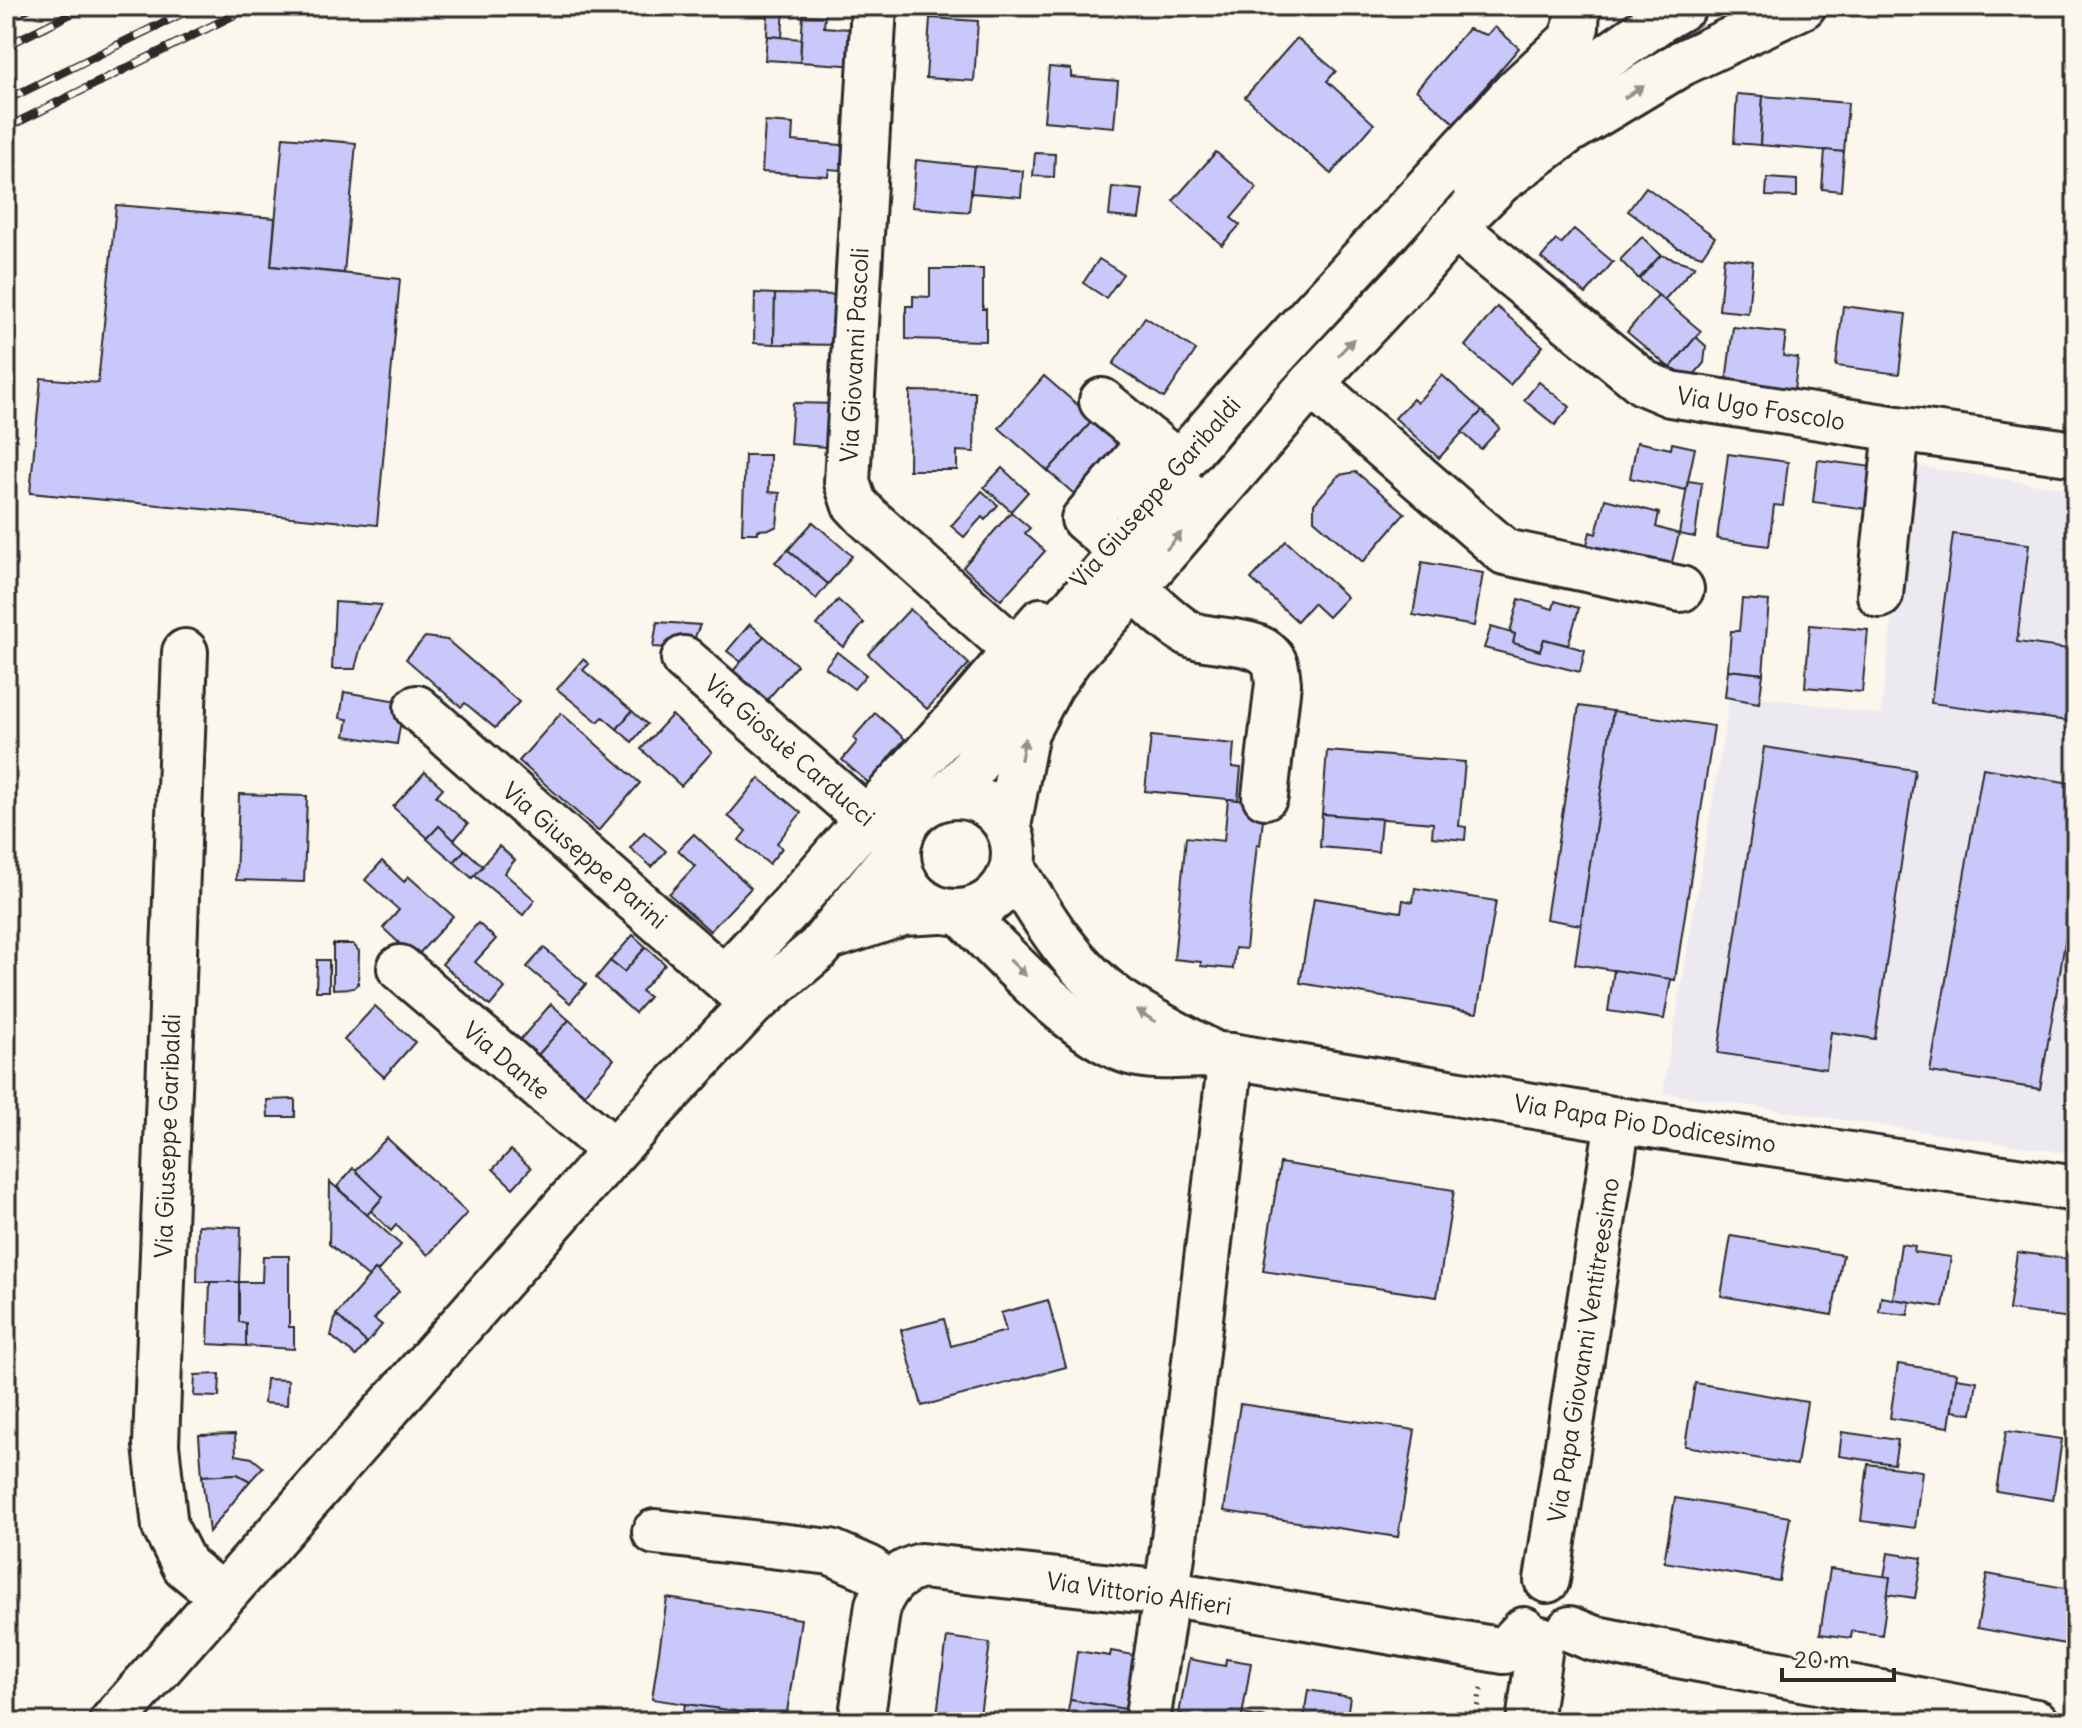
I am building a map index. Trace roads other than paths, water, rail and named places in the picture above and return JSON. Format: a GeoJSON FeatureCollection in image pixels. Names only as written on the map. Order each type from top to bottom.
{"type":"FeatureCollection","features":[{"type":"Feature","properties":{"kind":"street","name":"Via Giovanni Pascoli"},"geometry":{"type":"LineString","coordinates":[[874,6],[847,482],[854,503],[867,517],[1011,656]]}},
{"type":"Feature","properties":{"kind":"street","name":"Via Giuseppe Garibaldi"},"geometry":{"type":"LineString","coordinates":[[830,937],[903,913],[951,912],[985,905],[1003,890],[1026,732],[1051,685],[1070,658],[1174,460],[1324,326],[1468,164],[1516,91],[1570,41],[1576,27],[1577,6]]}},
{"type":"Feature","properties":{"kind":"street"},"geometry":{"type":"LineString","coordinates":[[1562,112],[1660,20],[1684,6]]}},
{"type":"Feature","properties":{"kind":"street"},"geometry":{"type":"LineString","coordinates":[[1562,112],[1682,63],[1803,6]]}},
{"type":"Feature","properties":{"kind":"street","name":"Via Giuseppe Garibaldi"},"geometry":{"type":"LineString","coordinates":[[1468,164],[1528,118],[1562,112]]}},
{"type":"Feature","properties":{"kind":"street","name":"Via Giuseppe Garibaldi"},"geometry":{"type":"LineString","coordinates":[[738,991],[819,948],[830,937],[960,716],[1011,656],[1045,641],[1122,561],[1311,384],[1562,112]]}},
{"type":"Feature","properties":{"kind":"street","name":"Via Ugo Foscolo"},"geometry":{"type":"LineString","coordinates":[[1454,227],[1644,383],[1670,394],[2076,454]]}},
{"type":"Feature","properties":{"kind":"street"},"geometry":{"type":"LineString","coordinates":[[1311,384],[1505,552],[1681,589]]}},
{"type":"Feature","properties":{"kind":"street"},"geometry":{"type":"LineString","coordinates":[[1102,401],[1174,460]]}},
{"type":"Feature","properties":{"kind":"street"},"geometry":{"type":"LineString","coordinates":[[1880,595],[1897,429]]}},
{"type":"Feature","properties":{"kind":"street"},"geometry":{"type":"LineString","coordinates":[[1122,561],[1184,631],[1199,637],[1251,645],[1268,653],[1276,665],[1278,683],[1265,796]]}},
{"type":"Feature","properties":{"kind":"street","name":"Via Giuseppe Garibaldi"},"geometry":{"type":"LineString","coordinates":[[185,652],[156,1445],[165,1527],[185,1566],[222,1596]]}},
{"type":"Feature","properties":{"kind":"street","name":"Via Giuseppe Garibaldi"},"geometry":{"type":"LineString","coordinates":[[112,1722],[614,1151],[738,991],[789,909],[920,808],[947,796],[971,771],[990,742],[1015,686],[1011,656]]}},
{"type":"Feature","properties":{"kind":"street","name":"Via Giosuè Carducci"},"geometry":{"type":"LineString","coordinates":[[684,659],[888,835]]}},
{"type":"Feature","properties":{"kind":"street","name":"Via Giuseppe Parini"},"geometry":{"type":"LineString","coordinates":[[417,708],[738,991]]}},
{"type":"Feature","properties":{"kind":"street"},"geometry":{"type":"LineString","coordinates":[[947,796],[971,797],[992,808],[1011,847]]}},
{"type":"Feature","properties":{"kind":"street"},"geometry":{"type":"LineString","coordinates":[[888,835],[902,877],[917,898],[951,912]]}},
{"type":"Feature","properties":{"kind":"street","name":"Via Papa Pio Dodicesimo"},"geometry":{"type":"LineString","coordinates":[[1011,847],[1050,930],[1085,971],[1116,998],[1222,1055]]}},
{"type":"Feature","properties":{"kind":"street","name":"Via Papa Pio Dodicesimo"},"geometry":{"type":"LineString","coordinates":[[951,912],[1069,1016],[1113,1045],[1136,1054],[1162,1057],[1222,1055],[1618,1120],[2076,1189]]}},
{"type":"Feature","properties":{"kind":"street","name":"Via Dante"},"geometry":{"type":"LineString","coordinates":[[400,968],[614,1151]]}},
{"type":"Feature","properties":{"kind":"street"},"geometry":{"type":"LineString","coordinates":[[1147,1722],[1166,1593],[1222,1055]]}},
{"type":"Feature","properties":{"kind":"street","name":"Via Papa Giovanni Ventitreesimo"},"geometry":{"type":"LineString","coordinates":[[1545,1633],[1576,1616],[1571,1593],[1562,1585],[1547,1580],[1618,1120]]}},
{"type":"Feature","properties":{"kind":"street"},"geometry":{"type":"LineString","coordinates":[[655,1532],[831,1552],[868,1568],[889,1585],[878,1605],[861,1722]]}},
{"type":"Feature","properties":{"kind":"street","name":"Via Vittorio Alfieri"},"geometry":{"type":"LineString","coordinates":[[889,1585],[905,1570],[921,1566],[1166,1593],[1504,1651],[1545,1633]]}},
{"type":"Feature","properties":{"kind":"street"},"geometry":{"type":"LineString","coordinates":[[1529,1722],[1545,1633],[1592,1638],[1872,1707],[2036,1722]]}},
{"type":"Feature","properties":{"kind":"railway"},"geometry":{"type":"LineString","coordinates":[[6,19],[33,6]]}},
{"type":"Feature","properties":{"kind":"railway"},"geometry":{"type":"LineString","coordinates":[[6,46],[86,6]]}},
{"type":"Feature","properties":{"kind":"railway"},"geometry":{"type":"LineString","coordinates":[[6,100],[197,6]]}},
{"type":"Feature","properties":{"kind":"railway"},"geometry":{"type":"LineString","coordinates":[[6,128],[252,6]]}}]}
